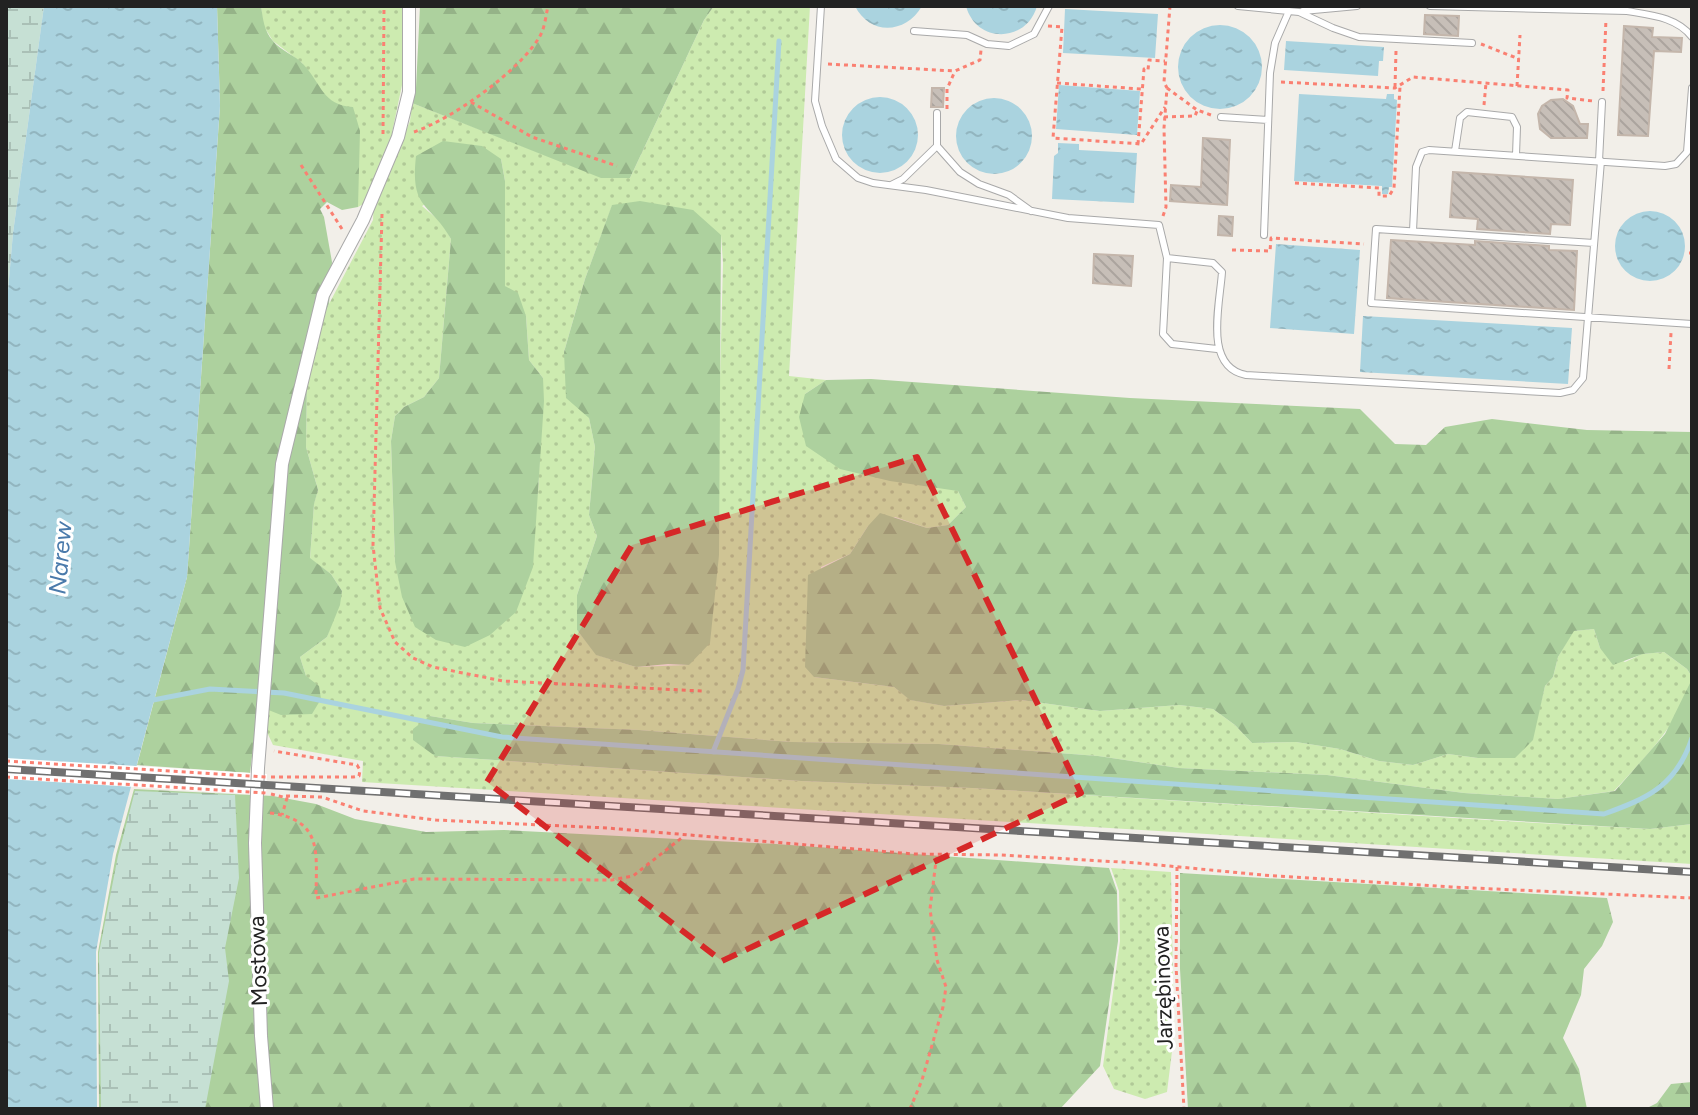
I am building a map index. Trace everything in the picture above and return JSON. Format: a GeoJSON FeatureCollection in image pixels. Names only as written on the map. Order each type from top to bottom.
{"type":"FeatureCollection","features":[{"type":"Feature","properties":{"kind":"street","name":"Mostowa"},"geometry":{"type":"LineString","coordinates":[[267,1109],[257,932],[256,812],[282,464],[323,295],[382,178],[398,137],[409,92],[409,6]]}},
{"type":"Feature","properties":{"kind":"lane"},"geometry":{"type":"LineString","coordinates":[[821,6],[815,101],[836,159],[846,170],[873,183],[1032,212],[1159,225],[1167,258],[1163,334],[1172,344],[1217,349]]}},
{"type":"Feature","properties":{"kind":"lane"},"geometry":{"type":"LineString","coordinates":[[914,31],[967,35],[997,46],[1017,44],[1034,34],[1049,6]]}},
{"type":"Feature","properties":{"kind":"lane"},"geometry":{"type":"LineString","coordinates":[[1238,6],[1299,12],[1357,6]]}},
{"type":"Feature","properties":{"kind":"lane"},"geometry":{"type":"LineString","coordinates":[[1430,6],[1627,11],[1668,19],[1681,25],[1692,37]]}},
{"type":"Feature","properties":{"kind":"lane"},"geometry":{"type":"LineString","coordinates":[[1264,235],[1270,81],[1275,43],[1289,11]]}},
{"type":"Feature","properties":{"kind":"lane"},"geometry":{"type":"LineString","coordinates":[[1299,12],[1359,37],[1472,43]]}},
{"type":"Feature","properties":{"kind":"lane"},"geometry":{"type":"LineString","coordinates":[[1413,231],[1418,158],[1422,152],[1455,151],[1665,166],[1676,164],[1687,152],[1692,88]]}},
{"type":"Feature","properties":{"kind":"lane"},"geometry":{"type":"LineString","coordinates":[[1167,258],[1213,263],[1222,272],[1217,349],[1226,366],[1234,373],[1566,393],[1578,386],[1583,378],[1602,102]]}},
{"type":"Feature","properties":{"kind":"lane"},"geometry":{"type":"LineString","coordinates":[[1455,151],[1460,118],[1467,112],[1484,113],[1512,117],[1517,127],[1516,155]]}},
{"type":"Feature","properties":{"kind":"lane"},"geometry":{"type":"LineString","coordinates":[[937,113],[937,146],[960,172],[979,184],[1009,195],[1032,212]]}},
{"type":"Feature","properties":{"kind":"lane"},"geometry":{"type":"LineString","coordinates":[[1221,117],[1268,120]]}},
{"type":"Feature","properties":{"kind":"lane"},"geometry":{"type":"LineString","coordinates":[[891,185],[903,179],[937,146]]}},
{"type":"Feature","properties":{"kind":"lane"},"geometry":{"type":"LineString","coordinates":[[1684,158],[1692,162]]}},
{"type":"Feature","properties":{"kind":"lane"},"geometry":{"type":"LineString","coordinates":[[1594,243],[1376,229],[1371,303],[1692,324]]}},
{"type":"Feature","properties":{"kind":"path"},"geometry":{"type":"LineString","coordinates":[[383,138],[384,6]]}},
{"type":"Feature","properties":{"kind":"path"},"geometry":{"type":"LineString","coordinates":[[398,137],[447,118],[471,102],[527,54],[542,33],[548,6]]}},
{"type":"Feature","properties":{"kind":"path"},"geometry":{"type":"LineString","coordinates":[[1170,6],[1164,82],[1167,88],[1197,110],[1221,117]]}},
{"type":"Feature","properties":{"kind":"path"},"geometry":{"type":"LineString","coordinates":[[1270,81],[1398,87],[1413,77],[1568,90],[1567,98],[1602,102],[1606,11]]}},
{"type":"Feature","properties":{"kind":"path"},"geometry":{"type":"LineString","coordinates":[[1040,26],[1062,27],[1053,138],[1141,144],[1165,107]]}},
{"type":"Feature","properties":{"kind":"path"},"geometry":{"type":"LineString","coordinates":[[1517,86],[1520,35]]}},
{"type":"Feature","properties":{"kind":"path"},"geometry":{"type":"LineString","coordinates":[[1295,183],[1379,188],[1379,196],[1389,196],[1394,188],[1397,39]]}},
{"type":"Feature","properties":{"kind":"path"},"geometry":{"type":"LineString","coordinates":[[816,63],[955,71],[980,60],[981,42]]}},
{"type":"Feature","properties":{"kind":"path"},"geometry":{"type":"LineString","coordinates":[[1472,43],[1519,59]]}},
{"type":"Feature","properties":{"kind":"path"},"geometry":{"type":"LineString","coordinates":[[1138,144],[1144,69],[1148,70],[1149,60],[1165,61]]}},
{"type":"Feature","properties":{"kind":"path"},"geometry":{"type":"LineString","coordinates":[[937,113],[946,112],[947,89],[955,71]]}},
{"type":"Feature","properties":{"kind":"path"},"geometry":{"type":"LineString","coordinates":[[1057,83],[1142,89]]}},
{"type":"Feature","properties":{"kind":"path"},"geometry":{"type":"LineString","coordinates":[[1484,113],[1486,83]]}},
{"type":"Feature","properties":{"kind":"path"},"geometry":{"type":"LineString","coordinates":[[1159,225],[1166,207],[1164,117],[1167,88]]}},
{"type":"Feature","properties":{"kind":"path"},"geometry":{"type":"LineString","coordinates":[[471,102],[532,137],[617,166]]}},
{"type":"Feature","properties":{"kind":"path"},"geometry":{"type":"LineString","coordinates":[[1164,117],[1195,116],[1197,110]]}},
{"type":"Feature","properties":{"kind":"path"},"geometry":{"type":"LineString","coordinates":[[301,165],[332,217],[352,241]]}},
{"type":"Feature","properties":{"kind":"path"},"geometry":{"type":"LineString","coordinates":[[382,204],[373,545],[380,608],[395,642],[413,658],[433,667],[503,681],[702,691]]}},
{"type":"Feature","properties":{"kind":"path"},"geometry":{"type":"LineString","coordinates":[[1232,250],[1270,251],[1271,238],[1375,245]]}},
{"type":"Feature","properties":{"kind":"path"},"geometry":{"type":"LineString","coordinates":[[1669,369],[1671,322]]}},
{"type":"Feature","properties":{"kind":"path"},"geometry":{"type":"LineString","coordinates":[[6,761],[267,777],[359,776],[357,765],[343,761],[259,749]]}},
{"type":"Feature","properties":{"kind":"path"},"geometry":{"type":"LineString","coordinates":[[6,777],[322,797],[363,811],[436,820],[607,828],[914,854],[937,852],[1451,887],[1692,898]]}},
{"type":"Feature","properties":{"kind":"path"},"geometry":{"type":"LineString","coordinates":[[282,815],[288,801],[286,796]]}},
{"type":"Feature","properties":{"kind":"path"},"geometry":{"type":"LineString","coordinates":[[256,812],[282,815],[306,826],[314,843],[316,898],[414,879],[612,880],[633,876],[684,836]]}},
{"type":"Feature","properties":{"kind":"path"},"geometry":{"type":"LineString","coordinates":[[910,1109],[922,1080],[946,987],[937,960],[930,909],[937,852]]}},
{"type":"Feature","properties":{"kind":"path","name":"Jarzębinowa"},"geometry":{"type":"LineString","coordinates":[[1177,867],[1176,966],[1184,1109]]}},
{"type":"Feature","properties":{"kind":"highlighted area"},"geometry":{"type":"Polygon","coordinates":[[[917,457],[1081,793],[722,961],[487,782],[632,545],[917,457]]]}},
{"type":"Feature","properties":{"kind":"green space"},"geometry":{"type":"Polygon","coordinates":[[[6,6],[44,6],[13,233],[6,314],[6,6]]]}},
{"type":"Feature","properties":{"kind":"green space"},"geometry":{"type":"Polygon","coordinates":[[[217,6],[261,6],[266,29],[273,41],[303,64],[329,98],[353,107],[360,131],[358,207],[342,210],[327,202],[320,209],[332,262],[329,304],[314,340],[307,382],[306,447],[318,490],[310,558],[331,574],[342,591],[340,605],[327,637],[300,657],[306,676],[319,686],[321,699],[312,714],[281,715],[266,709],[257,716],[250,773],[137,765],[187,577],[220,106],[217,6]]]}},
{"type":"Feature","properties":{"kind":"green space"},"geometry":{"type":"Polygon","coordinates":[[[261,6],[403,6],[402,85],[392,133],[392,164],[410,121],[412,103],[601,177],[630,178],[704,20],[714,6],[810,6],[789,376],[826,380],[805,394],[958,491],[966,507],[948,525],[927,528],[895,517],[868,526],[850,554],[821,567],[814,677],[894,687],[911,700],[944,706],[1021,700],[1100,711],[1179,705],[1213,709],[1252,743],[1296,742],[1340,749],[1379,761],[1413,765],[1448,754],[1478,758],[1539,710],[1545,686],[1553,677],[1558,657],[1573,631],[1594,629],[1600,648],[1625,662],[1642,654],[1664,652],[1687,669],[1692,677],[1687,694],[1670,725],[1614,791],[1558,799],[1464,793],[1327,775],[1179,768],[1098,756],[939,744],[792,742],[639,730],[473,723],[430,716],[435,756],[801,781],[972,788],[1650,829],[1692,824],[1692,864],[362,782],[363,761],[273,745],[266,730],[267,710],[306,676],[300,657],[327,637],[342,591],[331,574],[310,559],[314,503],[318,490],[306,447],[307,382],[314,340],[329,304],[373,220],[374,198],[358,207],[357,178],[338,106],[324,96],[302,63],[273,41],[263,25],[261,6]],[[501,159],[422,206],[442,223],[451,239],[439,378],[424,397],[404,407],[395,416],[391,441],[395,562],[538,494],[543,378],[529,360],[526,316],[505,286],[505,181],[501,159]],[[612,206],[585,279],[564,352],[589,418],[595,447],[589,515],[597,536],[577,595],[577,630],[597,655],[636,667],[689,665],[720,379],[721,235],[612,206]]]}},
{"type":"Feature","properties":{"kind":"green space"},"geometry":{"type":"Polygon","coordinates":[[[420,6],[714,6],[704,20],[630,178],[601,178],[412,103],[416,88],[420,6]]]}},
{"type":"Feature","properties":{"kind":"green space"},"geometry":{"type":"Polygon","coordinates":[[[443,141],[482,146],[501,159],[505,181],[505,286],[518,293],[526,316],[529,360],[543,378],[544,401],[533,567],[516,612],[490,635],[465,647],[436,640],[415,627],[402,597],[395,562],[391,441],[395,416],[404,407],[424,397],[439,378],[451,239],[419,196],[416,156],[443,141]]]}},
{"type":"Feature","properties":{"kind":"green space"},"geometry":{"type":"Polygon","coordinates":[[[640,201],[693,210],[721,235],[719,555],[710,643],[689,665],[636,667],[596,655],[577,630],[577,595],[597,536],[589,515],[595,447],[589,418],[566,398],[564,352],[585,279],[612,205],[640,201]]]}},
{"type":"Feature","properties":{"kind":"green space"},"geometry":{"type":"Polygon","coordinates":[[[871,379],[1130,398],[1360,409],[1395,444],[1426,445],[1445,427],[1492,419],[1587,430],[1692,432],[1692,677],[1687,669],[1664,652],[1643,654],[1613,665],[1600,648],[1594,629],[1574,631],[1558,657],[1553,677],[1545,686],[1533,740],[1515,758],[1448,754],[1413,765],[1379,761],[1340,749],[1296,742],[1252,743],[1213,709],[1179,705],[1100,711],[1021,700],[944,706],[910,700],[894,687],[814,677],[805,667],[808,575],[850,554],[880,513],[927,528],[948,525],[966,507],[958,491],[890,481],[840,469],[806,446],[799,417],[805,394],[826,380],[871,379]]]}},
{"type":"Feature","properties":{"kind":"green space"},"geometry":{"type":"Polygon","coordinates":[[[1692,679],[1692,824],[1650,829],[972,788],[801,781],[435,756],[413,740],[413,729],[430,716],[473,723],[639,730],[792,742],[939,744],[1098,756],[1179,768],[1327,775],[1464,793],[1558,799],[1615,791],[1665,734],[1692,679]]]}},
{"type":"Feature","properties":{"kind":"green space"},"geometry":{"type":"Polygon","coordinates":[[[134,789],[273,796],[316,804],[355,819],[426,832],[504,830],[776,844],[1109,868],[1117,891],[1118,941],[1100,1066],[1060,1109],[99,1109],[98,952],[116,855],[134,789]]]}},
{"type":"Feature","properties":{"kind":"green space"},"geometry":{"type":"Polygon","coordinates":[[[135,791],[235,795],[239,878],[225,948],[229,981],[205,1109],[101,1109],[99,953],[118,856],[135,791]]]}},
{"type":"Feature","properties":{"kind":"green space"},"geometry":{"type":"Polygon","coordinates":[[[1111,868],[1171,872],[1174,1035],[1167,1092],[1145,1099],[1114,1089],[1103,1066],[1120,941],[1119,891],[1111,868]]]}},
{"type":"Feature","properties":{"kind":"green space"},"geometry":{"type":"Polygon","coordinates":[[[1180,873],[1607,898],[1613,922],[1602,946],[1584,969],[1581,995],[1563,1038],[1579,1069],[1587,1109],[1188,1109],[1180,969],[1180,873]]]}},
{"type":"Feature","properties":{"kind":"green space"},"geometry":{"type":"Polygon","coordinates":[[[1692,1082],[1692,1109],[1645,1109],[1657,1103],[1671,1084],[1692,1082]]]}},
{"type":"Feature","properties":{"kind":"water","name":"Narew"},"geometry":{"type":"Polygon","coordinates":[[[44,6],[217,6],[220,106],[187,577],[113,854],[96,952],[97,1109],[6,1109],[6,314],[13,233],[44,6]]]}},
{"type":"Feature","properties":{"kind":"water"},"geometry":{"type":"Polygon","coordinates":[[[855,6],[922,6],[907,22],[888,28],[870,23],[855,6]]]}},
{"type":"Feature","properties":{"kind":"water"},"geometry":{"type":"Polygon","coordinates":[[[966,6],[1037,6],[1023,27],[1002,34],[980,27],[966,6]]]}},
{"type":"Feature","properties":{"kind":"water"},"geometry":{"type":"Polygon","coordinates":[[[1065,9],[1158,14],[1155,58],[1063,53],[1065,9]]]}},
{"type":"Feature","properties":{"kind":"water"},"geometry":{"type":"Polygon","coordinates":[[[1220,25],[1236,28],[1250,37],[1259,51],[1262,67],[1259,83],[1250,97],[1236,106],[1220,109],[1204,106],[1190,97],[1181,83],[1178,67],[1181,51],[1190,37],[1204,28],[1220,25]]]}},
{"type":"Feature","properties":{"kind":"water"},"geometry":{"type":"Polygon","coordinates":[[[1286,41],[1384,47],[1383,61],[1379,61],[1378,76],[1284,70],[1286,41]]]}},
{"type":"Feature","properties":{"kind":"water"},"geometry":{"type":"Polygon","coordinates":[[[1059,85],[1140,91],[1137,135],[1056,129],[1059,85]]]}},
{"type":"Feature","properties":{"kind":"water"},"geometry":{"type":"Polygon","coordinates":[[[1299,94],[1386,99],[1387,94],[1394,94],[1397,100],[1392,187],[1389,187],[1388,194],[1382,194],[1382,186],[1294,181],[1299,94]]]}},
{"type":"Feature","properties":{"kind":"water"},"geometry":{"type":"Polygon","coordinates":[[[880,97],[895,100],[907,108],[915,120],[918,135],[915,150],[907,162],[895,170],[880,173],[865,170],[853,162],[845,150],[842,135],[845,120],[853,108],[865,100],[880,97]]]}},
{"type":"Feature","properties":{"kind":"water"},"geometry":{"type":"Polygon","coordinates":[[[994,98],[1009,101],[1021,109],[1029,121],[1032,136],[1029,151],[1021,163],[1009,171],[994,174],[979,171],[967,163],[959,151],[956,136],[959,121],[967,109],[979,101],[994,98]]]}},
{"type":"Feature","properties":{"kind":"water"},"geometry":{"type":"Polygon","coordinates":[[[1058,143],[1079,144],[1079,150],[1137,153],[1134,203],[1052,199],[1054,156],[1058,153],[1058,143]]]}},
{"type":"Feature","properties":{"kind":"water"},"geometry":{"type":"Polygon","coordinates":[[[1650,211],[1675,221],[1685,246],[1675,271],[1650,281],[1625,271],[1615,246],[1625,221],[1650,211]]]}},
{"type":"Feature","properties":{"kind":"water"},"geometry":{"type":"Polygon","coordinates":[[[1276,244],[1360,250],[1354,334],[1270,328],[1276,244]]]}},
{"type":"Feature","properties":{"kind":"water"},"geometry":{"type":"Polygon","coordinates":[[[1363,316],[1572,328],[1568,384],[1360,372],[1363,316]]]}},
{"type":"Feature","properties":{"kind":"pier"},"geometry":{"type":"Polygon","coordinates":[[[6,758],[267,774],[266,795],[6,779],[6,758]]]}},
{"type":"Feature","properties":{"kind":"building"},"geometry":{"type":"Polygon","coordinates":[[[1425,15],[1459,16],[1458,36],[1424,34],[1425,15]]]}},
{"type":"Feature","properties":{"kind":"building"},"geometry":{"type":"Polygon","coordinates":[[[1624,26],[1653,28],[1652,37],[1682,38],[1681,52],[1654,51],[1648,136],[1618,135],[1624,26]]]}},
{"type":"Feature","properties":{"kind":"building"},"geometry":{"type":"Polygon","coordinates":[[[932,88],[944,88],[943,107],[931,107],[932,88]]]}},
{"type":"Feature","properties":{"kind":"building"},"geometry":{"type":"Polygon","coordinates":[[[1563,99],[1573,106],[1580,124],[1588,124],[1587,138],[1551,138],[1540,129],[1538,114],[1542,106],[1551,100],[1563,99]]]}},
{"type":"Feature","properties":{"kind":"building"},"geometry":{"type":"Polygon","coordinates":[[[1203,138],[1230,140],[1227,205],[1170,201],[1171,185],[1201,187],[1203,138]]]}},
{"type":"Feature","properties":{"kind":"building"},"geometry":{"type":"Polygon","coordinates":[[[1453,172],[1573,180],[1570,225],[1551,224],[1550,234],[1477,229],[1478,219],[1450,217],[1453,172]]]}},
{"type":"Feature","properties":{"kind":"building"},"geometry":{"type":"Polygon","coordinates":[[[1219,216],[1233,217],[1232,236],[1218,235],[1219,216]]]}},
{"type":"Feature","properties":{"kind":"building"},"geometry":{"type":"Polygon","coordinates":[[[1391,240],[1475,245],[1475,241],[1577,251],[1574,310],[1387,298],[1391,240]]]}},
{"type":"Feature","properties":{"kind":"building"},"geometry":{"type":"Polygon","coordinates":[[[1094,254],[1133,256],[1131,286],[1093,283],[1094,254]]]}},
{"type":"Feature","properties":{"kind":"waterway"},"geometry":{"type":"LineString","coordinates":[[713,752],[743,670],[779,41]]}},
{"type":"Feature","properties":{"kind":"waterway"},"geometry":{"type":"LineString","coordinates":[[148,701],[210,689],[284,693],[502,737],[1604,814],[1647,796],[1669,779],[1678,768],[1692,738]]}},
{"type":"Feature","properties":{"kind":"railway"},"geometry":{"type":"LineString","coordinates":[[6,769],[1692,872]]}}]}
